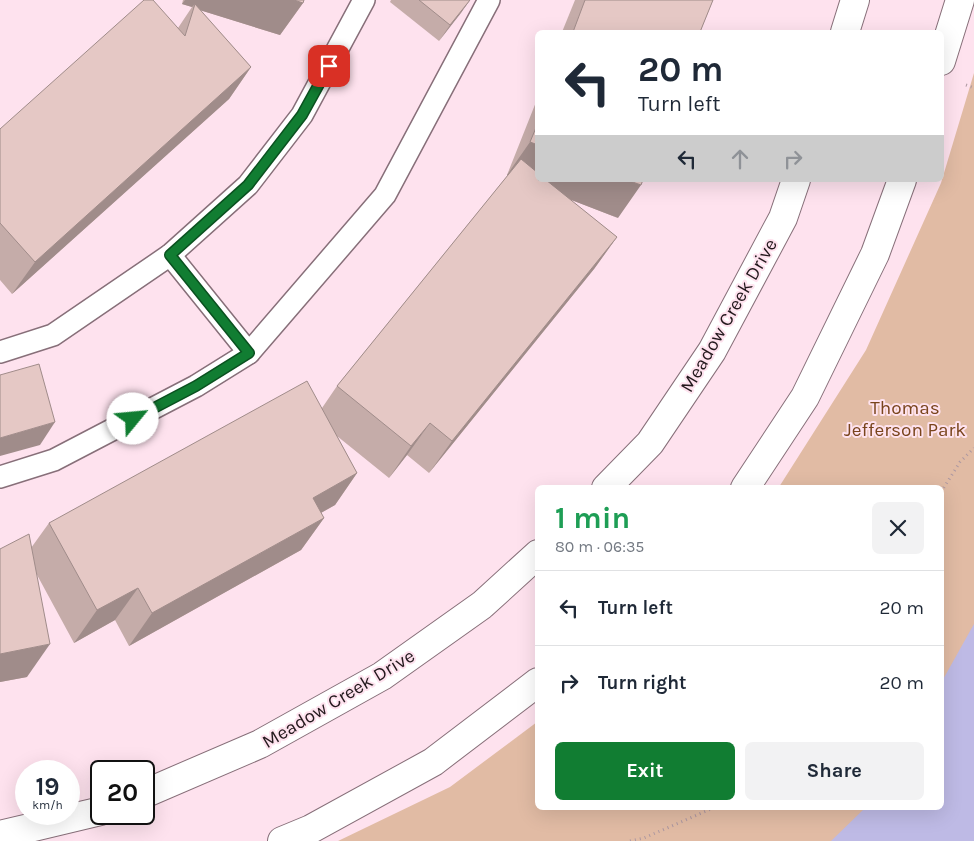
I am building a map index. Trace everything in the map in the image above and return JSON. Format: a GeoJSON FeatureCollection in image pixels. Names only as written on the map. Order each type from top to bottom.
{"type":"FeatureCollection","features":[{"type":"Feature","properties":{"kind":"street"},"geometry":{"type":"LineString","coordinates":[[846,30],[855,0]]}},
{"type":"Feature","properties":{"kind":"street"},"geometry":{"type":"LineString","coordinates":[[944,51],[960,0]]}},
{"type":"Feature","properties":{"kind":"street","name":"Meadow Creek Drive"},"geometry":{"type":"LineString","coordinates":[[609,485],[650,443],[712,351],[783,218],[795,182]]}},
{"type":"Feature","properties":{"kind":"street"},"geometry":{"type":"LineString","coordinates":[[747,485],[805,397],[875,254],[901,182]]}},
{"type":"Feature","properties":{"kind":"street","name":"Meadow Creek Drive"},"geometry":{"type":"LineString","coordinates":[[155,789],[260,744],[382,676],[482,605],[535,557]]}},
{"type":"Feature","properties":{"kind":"street"},"geometry":{"type":"LineString","coordinates":[[282,841],[311,829],[433,762],[535,684]]}},
{"type":"Feature","properties":{"kind":"street"},"geometry":{"type":"LineString","coordinates":[[0,835],[90,814]]}},
{"type":"Feature","properties":{"kind":"lane"},"geometry":{"type":"LineString","coordinates":[[0,352],[53,335],[170,255],[248,185],[302,115],[364,0]]}},
{"type":"Feature","properties":{"kind":"lane"},"geometry":{"type":"LineString","coordinates":[[0,477],[54,460],[196,386],[249,353],[385,195],[489,0]]}},
{"type":"Feature","properties":{"kind":"lane"},"geometry":{"type":"LineString","coordinates":[[170,255],[249,353]]}},
{"type":"Feature","properties":{"kind":"path"},"geometry":{"type":"LineString","coordinates":[[944,487],[960,462],[974,448]]}},
{"type":"Feature","properties":{"kind":"path"},"geometry":{"type":"LineString","coordinates":[[630,841],[644,838],[708,810]]}},
{"type":"Feature","properties":{"kind":"green space","name":"Thomas Jefferson Park"},"geometry":{"type":"Polygon","coordinates":[[[974,73],[974,841],[338,841],[450,787],[535,723],[535,810],[944,810],[944,485],[780,485],[866,350],[941,182],[944,182],[944,173],[974,73]]]}},
{"type":"Feature","properties":{"kind":"shaded area"},"geometry":{"type":"Polygon","coordinates":[[[974,624],[974,841],[831,841],[863,810],[944,810],[944,678],[974,624]]]}},
{"type":"Feature","properties":{"kind":"building"},"geometry":{"type":"Polygon","coordinates":[[[144,0],[153,0],[185,36],[195,4],[251,67],[35,262],[0,223],[0,129],[144,0]]]}},
{"type":"Feature","properties":{"kind":"building"},"geometry":{"type":"Polygon","coordinates":[[[419,0],[470,0],[450,25],[419,0]]]}},
{"type":"Feature","properties":{"kind":"building"},"geometry":{"type":"Polygon","coordinates":[[[585,0],[713,0],[701,30],[574,30],[585,0]]]}},
{"type":"Feature","properties":{"kind":"building"},"geometry":{"type":"Polygon","coordinates":[[[535,130],[535,144],[530,142],[535,130]]]}},
{"type":"Feature","properties":{"kind":"building"},"geometry":{"type":"Polygon","coordinates":[[[521,159],[535,171],[535,182],[548,182],[617,237],[452,441],[430,423],[411,446],[337,386],[521,159]]]}},
{"type":"Feature","properties":{"kind":"building"},"geometry":{"type":"Polygon","coordinates":[[[39,364],[55,422],[0,438],[0,375],[39,364]]]}},
{"type":"Feature","properties":{"kind":"building"},"geometry":{"type":"Polygon","coordinates":[[[307,381],[357,473],[313,498],[324,518],[152,613],[138,588],[97,610],[49,523],[307,381]]]}},
{"type":"Feature","properties":{"kind":"building"},"geometry":{"type":"Polygon","coordinates":[[[29,534],[50,644],[0,654],[0,549],[29,534]]]}},
{"type":"Feature","properties":{"kind":"route"},"geometry":{"type":"LineString","coordinates":[[133,419],[196,386],[249,353],[170,255],[248,185],[302,115],[329,66]]}}]}
